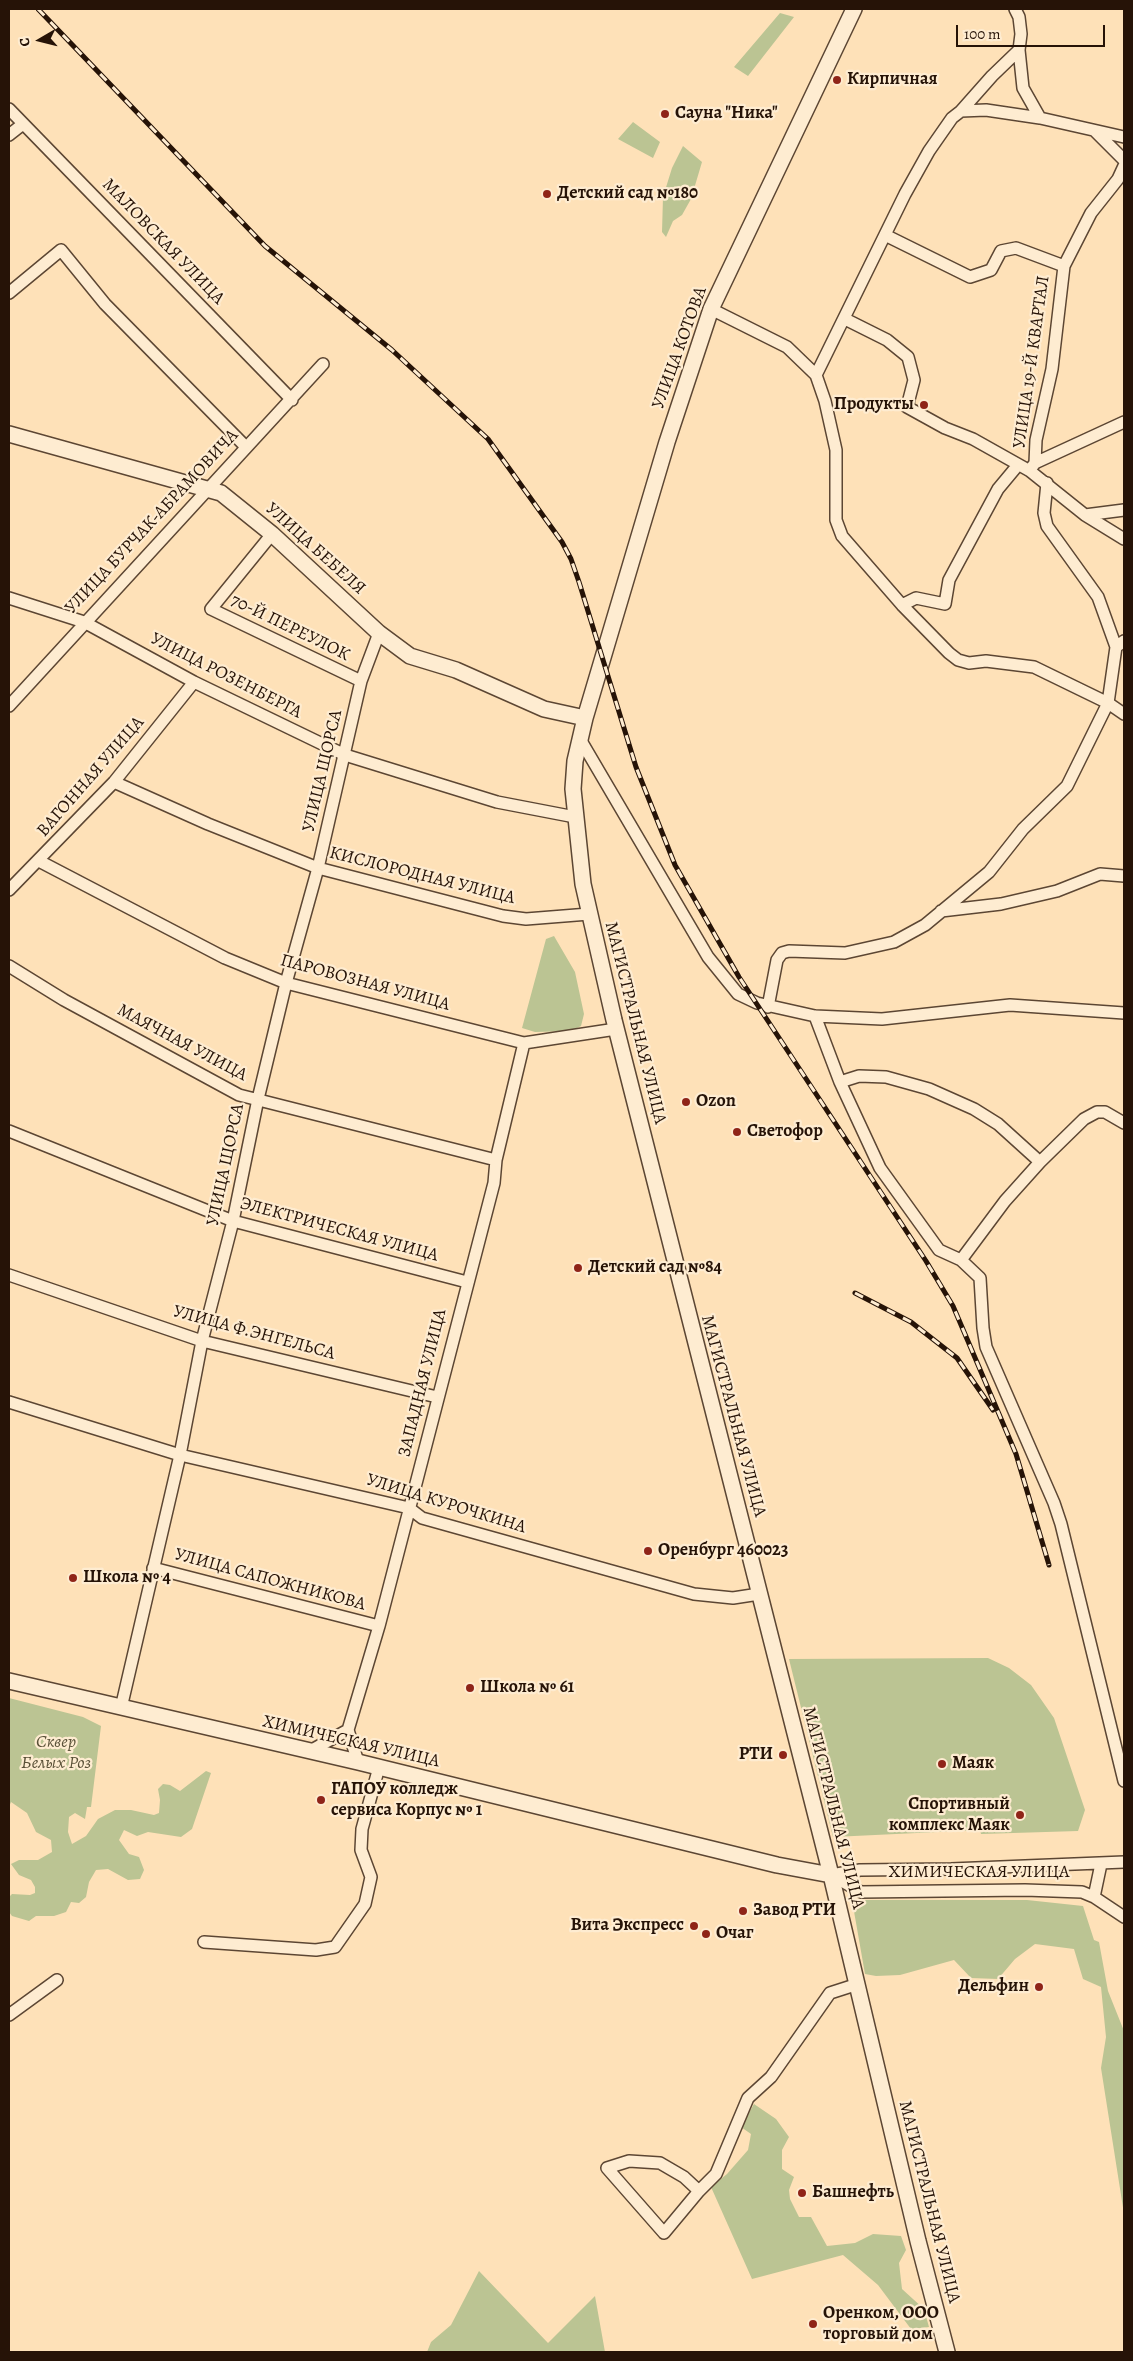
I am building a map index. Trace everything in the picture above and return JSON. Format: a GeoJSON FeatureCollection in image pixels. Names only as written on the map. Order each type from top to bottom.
{"type":"FeatureCollection","features":[{"type":"Feature","properties":{"kind":"street","name":"УЛИЦА КОТОВА"},"geometry":{"type":"LineString","coordinates":[[585,718],[667,442],[711,309],[854,9]]}},
{"type":"Feature","properties":{"kind":"street"},"geometry":{"type":"LineString","coordinates":[[1015,9],[1019,17],[1021,34],[1019,50],[1023,88],[1040,118]]}},
{"type":"Feature","properties":{"kind":"street"},"geometry":{"type":"LineString","coordinates":[[816,375],[928,151],[952,118],[1019,50]]}},
{"type":"Feature","properties":{"kind":"street"},"geometry":{"type":"LineString","coordinates":[[977,93],[986,110]]}},
{"type":"Feature","properties":{"kind":"street","name":"МАЛОВСКАЯ УЛИЦА"},"geometry":{"type":"LineString","coordinates":[[9,109],[292,400]]}},
{"type":"Feature","properties":{"kind":"street"},"geometry":{"type":"LineString","coordinates":[[961,111],[986,110],[1040,118],[1124,137]]}},
{"type":"Feature","properties":{"kind":"street"},"geometry":{"type":"LineString","coordinates":[[9,135],[23,124]]}},
{"type":"Feature","properties":{"kind":"street"},"geometry":{"type":"LineString","coordinates":[[1095,131],[1124,160]]}},
{"type":"Feature","properties":{"kind":"street","name":"УЛИЦА 19-Й КВАРТАЛ"},"geometry":{"type":"LineString","coordinates":[[1032,467],[1052,369],[1064,266],[1091,213],[1118,178],[1124,166]]}},
{"type":"Feature","properties":{"kind":"street","name":"УЛИЦА 19-Й КВАРТАЛ"},"geometry":{"type":"LineString","coordinates":[[885,235],[970,277],[991,270],[1001,251],[1016,248],[1064,266]]}},
{"type":"Feature","properties":{"kind":"street"},"geometry":{"type":"LineString","coordinates":[[9,293],[61,250],[105,304],[246,447]]}},
{"type":"Feature","properties":{"kind":"street"},"geometry":{"type":"LineString","coordinates":[[711,309],[787,347],[816,375],[825,401],[836,450],[836,520],[842,536],[902,605],[949,653],[958,660],[969,663],[986,661],[1034,667],[1108,703],[1124,714]]}},
{"type":"Feature","properties":{"kind":"street","name":"УЛИЦА 19-Й КВАРТАЛ"},"geometry":{"type":"LineString","coordinates":[[845,319],[887,340],[908,357],[914,380],[907,407],[945,428],[973,439],[1018,465],[998,489],[949,580],[945,604],[916,598],[902,605]]}},
{"type":"Feature","properties":{"kind":"street","name":"УЛИЦА БУРЧАК-АБРАМОВИЧА"},"geometry":{"type":"LineString","coordinates":[[9,706],[207,488],[292,400],[323,364]]}},
{"type":"Feature","properties":{"kind":"street","name":"УЛИЦА 19-Й КВАРТАЛ"},"geometry":{"type":"LineString","coordinates":[[1032,467],[1124,422]]}},
{"type":"Feature","properties":{"kind":"street","name":"УЛИЦА БЕБЕЛЯ"},"geometry":{"type":"LineString","coordinates":[[9,434],[221,493],[236,503],[272,534],[379,633],[410,656],[456,670],[544,709],[585,718]]}},
{"type":"Feature","properties":{"kind":"street"},"geometry":{"type":"LineString","coordinates":[[1018,465],[1032,467]]}},
{"type":"Feature","properties":{"kind":"street","name":"УЛИЦА 19-Й КВАРТАЛ"},"geometry":{"type":"LineString","coordinates":[[1032,467],[1047,483],[1085,515],[1124,539]]}},
{"type":"Feature","properties":{"kind":"street"},"geometry":{"type":"LineString","coordinates":[[768,1006],[777,960],[782,953],[789,951],[845,953],[894,942],[925,925],[989,872],[1023,829],[1067,786],[1108,703],[1120,644],[1098,597],[1047,526],[1044,513],[1047,483]]}},
{"type":"Feature","properties":{"kind":"street"},"geometry":{"type":"LineString","coordinates":[[1085,515],[1124,510]]}},
{"type":"Feature","properties":{"kind":"street","name":"70-Й ПЕРЕУЛОК"},"geometry":{"type":"LineString","coordinates":[[272,534],[211,609],[361,681]]}},
{"type":"Feature","properties":{"kind":"street","name":"УЛИЦА РОЗЕНБЕРГА"},"geometry":{"type":"LineString","coordinates":[[9,598],[84,622],[194,682],[345,755],[498,802],[575,817]]}},
{"type":"Feature","properties":{"kind":"street","name":"УЛИЦА ЩОРСА"},"geometry":{"type":"LineString","coordinates":[[121,1708],[180,1455],[202,1341],[233,1221],[258,1099],[286,983],[318,868],[361,681],[379,633]]}},
{"type":"Feature","properties":{"kind":"street","name":"ВАГОННАЯ УЛИЦА"},"geometry":{"type":"LineString","coordinates":[[9,890],[114,782],[194,682]]}},
{"type":"Feature","properties":{"kind":"street","name":"МАГИСТРАЛЬНАЯ УЛИЦА"},"geometry":{"type":"LineString","coordinates":[[585,718],[575,761],[573,789],[580,866],[589,914],[616,1029],[831,1875],[918,2241],[948,2352]]}},
{"type":"Feature","properties":{"kind":"street"},"geometry":{"type":"LineString","coordinates":[[580,739],[708,957],[738,994],[768,1006],[815,1016],[882,1019],[1010,1005],[1124,1012]]}},
{"type":"Feature","properties":{"kind":"street","name":"КИСЛОРОДНАЯ УЛИЦА"},"geometry":{"type":"LineString","coordinates":[[114,782],[208,824],[318,868],[504,916],[526,919],[589,914]]}},
{"type":"Feature","properties":{"kind":"street","name":"ПАРОВОЗНАЯ УЛИЦА"},"geometry":{"type":"LineString","coordinates":[[39,861],[225,958],[286,983],[524,1042],[616,1029]]}},
{"type":"Feature","properties":{"kind":"street"},"geometry":{"type":"LineString","coordinates":[[940,911],[1001,904],[1057,891],[1100,874],[1124,876]]}},
{"type":"Feature","properties":{"kind":"street","name":"МАЯЧНАЯ УЛИЦА"},"geometry":{"type":"LineString","coordinates":[[9,966],[64,1000],[239,1095],[496,1160]]}},
{"type":"Feature","properties":{"kind":"street"},"geometry":{"type":"LineString","coordinates":[[815,1016],[840,1082],[880,1168],[939,1250],[962,1260],[980,1278],[986,1347],[1054,1503],[1061,1524],[1124,1781]]}},
{"type":"Feature","properties":{"kind":"street","name":"ЗАПАДНАЯ УЛИЦА"},"geometry":{"type":"LineString","coordinates":[[348,1730],[378,1626],[494,1183],[496,1160],[524,1042]]}},
{"type":"Feature","properties":{"kind":"street"},"geometry":{"type":"LineString","coordinates":[[840,1082],[859,1076],[886,1077],[929,1089],[974,1109],[998,1124],[1040,1162]]}},
{"type":"Feature","properties":{"kind":"street"},"geometry":{"type":"LineString","coordinates":[[962,1260],[1005,1201],[1040,1162],[1084,1119],[1097,1112],[1105,1112],[1124,1123]]}},
{"type":"Feature","properties":{"kind":"street","name":"ЭЛЕКТРИЧЕСКАЯ УЛИЦА"},"geometry":{"type":"LineString","coordinates":[[9,1131],[233,1221],[467,1282]]}},
{"type":"Feature","properties":{"kind":"street","name":"УЛИЦА Ф.ЭНГЕЛЬСА"},"geometry":{"type":"LineString","coordinates":[[9,1275],[202,1341],[437,1396]]}},
{"type":"Feature","properties":{"kind":"street","name":"УЛИЦА КУРОЧКИНА"},"geometry":{"type":"LineString","coordinates":[[9,1402],[180,1455],[409,1508],[422,1518],[694,1594],[733,1598],[759,1594]]}},
{"type":"Feature","properties":{"kind":"street","name":"УЛИЦА САПОЖНИКОВА"},"geometry":{"type":"LineString","coordinates":[[153,1568],[378,1626]]}},
{"type":"Feature","properties":{"kind":"street","name":"ХИМИЧЕСКАЯ УЛИЦА"},"geometry":{"type":"LineString","coordinates":[[9,1681],[379,1767],[777,1865],[831,1875],[861,1892],[1025,1890],[1082,1892],[1094,1897],[1124,1917]]}},
{"type":"Feature","properties":{"kind":"street"},"geometry":{"type":"LineString","coordinates":[[310,1751],[348,1730],[358,1762]]}},
{"type":"Feature","properties":{"kind":"street"},"geometry":{"type":"LineString","coordinates":[[204,1942],[316,1950],[335,1947],[365,1904],[371,1877],[361,1850],[362,1828],[379,1767]]}},
{"type":"Feature","properties":{"kind":"street","name":"ХИМИЧЕСКАЯ УЛИЦА"},"geometry":{"type":"LineString","coordinates":[[831,1875],[860,1870],[1124,1862]]}},
{"type":"Feature","properties":{"kind":"street"},"geometry":{"type":"LineString","coordinates":[[1094,1897],[1102,1864]]}},
{"type":"Feature","properties":{"kind":"street"},"geometry":{"type":"LineString","coordinates":[[9,2015],[57,1980]]}},
{"type":"Feature","properties":{"kind":"street"},"geometry":{"type":"LineString","coordinates":[[699,2191],[684,2178],[660,2163],[630,2161],[608,2168],[664,2233],[699,2191],[716,2174],[748,2098],[771,2077],[830,1993],[858,1984]]}},
{"type":"Feature","properties":{"kind":"green space"},"geometry":{"type":"Polygon","coordinates":[[[780,13],[794,17],[748,76],[734,67],[780,13]]]}},
{"type":"Feature","properties":{"kind":"green space"},"geometry":{"type":"Polygon","coordinates":[[[633,122],[660,142],[653,158],[618,139],[633,122]]]}},
{"type":"Feature","properties":{"kind":"green space"},"geometry":{"type":"Polygon","coordinates":[[[683,146],[702,162],[691,199],[682,215],[673,221],[666,237],[662,232],[663,197],[672,168],[683,146]]]}},
{"type":"Feature","properties":{"kind":"green space"},"geometry":{"type":"Polygon","coordinates":[[[554,936],[575,972],[584,1014],[581,1026],[571,1031],[535,1032],[522,1028],[546,939],[554,936]]]}},
{"type":"Feature","properties":{"kind":"green space","name":"Маяк"},"geometry":{"type":"Polygon","coordinates":[[[988,1658],[1009,1668],[1031,1685],[1054,1718],[1085,1810],[1078,1831],[981,1834],[980,1830],[833,1837],[789,1659],[988,1658]]]}},
{"type":"Feature","properties":{"kind":"green space","name":"Сквер Белых Роз"},"geometry":{"type":"Polygon","coordinates":[[[9,1698],[83,1717],[101,1726],[91,1807],[87,1807],[85,1819],[75,1813],[69,1817],[68,1832],[72,1844],[86,1836],[98,1819],[115,1810],[131,1810],[154,1815],[159,1813],[160,1800],[158,1789],[163,1784],[170,1785],[180,1791],[206,1771],[211,1773],[192,1829],[181,1837],[148,1832],[137,1836],[124,1830],[119,1840],[129,1854],[139,1857],[144,1870],[140,1879],[128,1880],[108,1869],[96,1870],[89,1882],[86,1897],[79,1903],[71,1902],[66,1912],[54,1916],[36,1916],[29,1921],[12,1916],[9,1912],[9,1897],[12,1894],[30,1895],[35,1893],[35,1887],[31,1880],[19,1875],[11,1864],[19,1860],[38,1860],[52,1852],[51,1840],[36,1832],[27,1813],[11,1802],[9,1807],[9,1698]]]}},
{"type":"Feature","properties":{"kind":"green space"},"geometry":{"type":"Polygon","coordinates":[[[852,1900],[1027,1900],[1083,1906],[1094,1940],[1099,1942],[1108,1991],[1124,2031],[1124,2214],[1101,2068],[1106,2037],[1101,1987],[1083,1979],[1074,1949],[1035,1944],[1015,1959],[998,1979],[971,1978],[954,1960],[900,1975],[876,1976],[865,1974],[852,1900]]]}},
{"type":"Feature","properties":{"kind":"green space"},"geometry":{"type":"Polygon","coordinates":[[[754,2104],[776,2119],[789,2137],[782,2150],[782,2169],[794,2177],[789,2190],[790,2199],[799,2217],[811,2217],[827,2246],[855,2243],[873,2234],[901,2236],[906,2250],[899,2263],[902,2289],[924,2309],[929,2327],[911,2329],[878,2285],[843,2255],[752,2279],[711,2187],[727,2174],[748,2150],[751,2134],[741,2127],[754,2104]]]}},
{"type":"Feature","properties":{"kind":"green space"},"geometry":{"type":"Polygon","coordinates":[[[479,2271],[548,2343],[595,2296],[605,2352],[427,2352],[431,2342],[451,2325],[479,2271]]]}},
{"type":"Feature","properties":{"kind":"railway"},"geometry":{"type":"LineString","coordinates":[[38,9],[265,246],[392,350],[488,439],[562,542],[571,559],[579,582],[636,767],[675,865],[739,977],[926,1261],[953,1306],[1016,1454],[1049,1565]]}},
{"type":"Feature","properties":{"kind":"railway"},"geometry":{"type":"LineString","coordinates":[[855,1293],[911,1322],[957,1358],[993,1410]]}},
{"type":"Feature","properties":{"kind":"place","name":"Кирпичная"},"geometry":{"type":"Point","coordinates":[837,80]}},
{"type":"Feature","properties":{"kind":"place","name":"Сауна \"Ника\""},"geometry":{"type":"Point","coordinates":[665,114]}},
{"type":"Feature","properties":{"kind":"place","name":"Детский сад №180"},"geometry":{"type":"Point","coordinates":[547,194]}},
{"type":"Feature","properties":{"kind":"place","name":"Продукты"},"geometry":{"type":"Point","coordinates":[924,405]}},
{"type":"Feature","properties":{"kind":"place","name":"Ozon"},"geometry":{"type":"Point","coordinates":[686,1102]}},
{"type":"Feature","properties":{"kind":"place","name":"Светофор"},"geometry":{"type":"Point","coordinates":[737,1132]}},
{"type":"Feature","properties":{"kind":"place","name":"Детский сад №84"},"geometry":{"type":"Point","coordinates":[578,1268]}},
{"type":"Feature","properties":{"kind":"place","name":"Оренбург 460023"},"geometry":{"type":"Point","coordinates":[648,1551]}},
{"type":"Feature","properties":{"kind":"place","name":"Школа № 4"},"geometry":{"type":"Point","coordinates":[73,1578]}},
{"type":"Feature","properties":{"kind":"place","name":"Школа № 61"},"geometry":{"type":"Point","coordinates":[470,1688]}},
{"type":"Feature","properties":{"kind":"place","name":"РТИ"},"geometry":{"type":"Point","coordinates":[783,1755]}},
{"type":"Feature","properties":{"kind":"place","name":"Маяк"},"geometry":{"type":"Point","coordinates":[942,1764]}},
{"type":"Feature","properties":{"kind":"place","name":"ГАПОУ колледж сервиса Корпус № 1"},"geometry":{"type":"Point","coordinates":[321,1800]}},
{"type":"Feature","properties":{"kind":"place","name":"Спортивный комплекс Маяк"},"geometry":{"type":"Point","coordinates":[1020,1815]}},
{"type":"Feature","properties":{"kind":"place","name":"Завод РТИ"},"geometry":{"type":"Point","coordinates":[743,1911]}},
{"type":"Feature","properties":{"kind":"place","name":"Вита Экспресс"},"geometry":{"type":"Point","coordinates":[694,1926]}},
{"type":"Feature","properties":{"kind":"place","name":"Очаг"},"geometry":{"type":"Point","coordinates":[706,1934]}},
{"type":"Feature","properties":{"kind":"place","name":"Дельфин"},"geometry":{"type":"Point","coordinates":[1039,1987]}},
{"type":"Feature","properties":{"kind":"place","name":"Башнефть"},"geometry":{"type":"Point","coordinates":[802,2193]}},
{"type":"Feature","properties":{"kind":"place","name":"Оренком, ООО торговый дом"},"geometry":{"type":"Point","coordinates":[813,2324]}}]}
